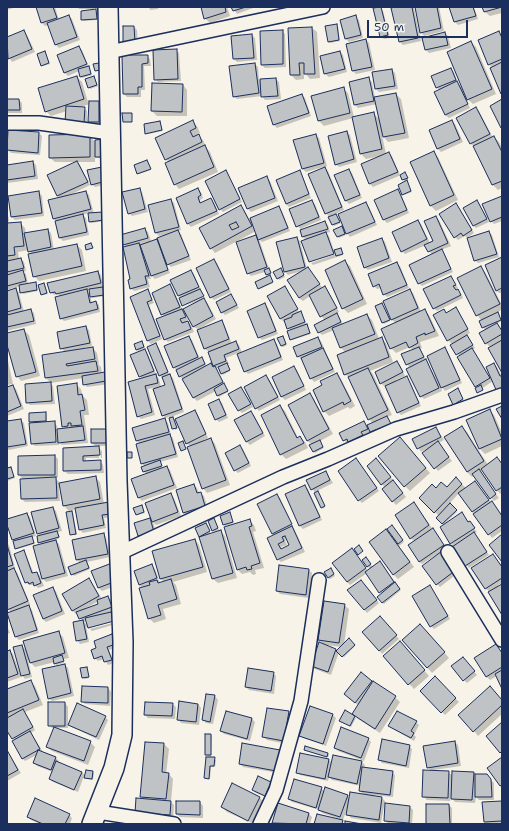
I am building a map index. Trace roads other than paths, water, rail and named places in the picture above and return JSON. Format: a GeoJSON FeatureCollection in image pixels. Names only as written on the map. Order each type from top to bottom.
{"type":"FeatureCollection","features":[{"type":"Feature","properties":{"kind":"main road"},"geometry":{"type":"LineString","coordinates":[[95,818],[114,768],[122,735],[123,642],[117,465],[108,7]]}},
{"type":"Feature","properties":{"kind":"street"},"geometry":{"type":"LineString","coordinates":[[109,52],[323,7]]}},
{"type":"Feature","properties":{"kind":"street"},"geometry":{"type":"LineString","coordinates":[[7,122],[39,123],[110,133]]}},
{"type":"Feature","properties":{"kind":"street"},"geometry":{"type":"LineString","coordinates":[[120,553],[283,477],[396,429],[502,396]]}},
{"type":"Feature","properties":{"kind":"street"},"geometry":{"type":"LineString","coordinates":[[448,552],[502,640]]}},
{"type":"Feature","properties":{"kind":"street"},"geometry":{"type":"LineString","coordinates":[[260,824],[276,790],[301,701],[320,580]]}},
{"type":"Feature","properties":{"kind":"street"},"geometry":{"type":"LineString","coordinates":[[95,818],[174,824]]}}]}
